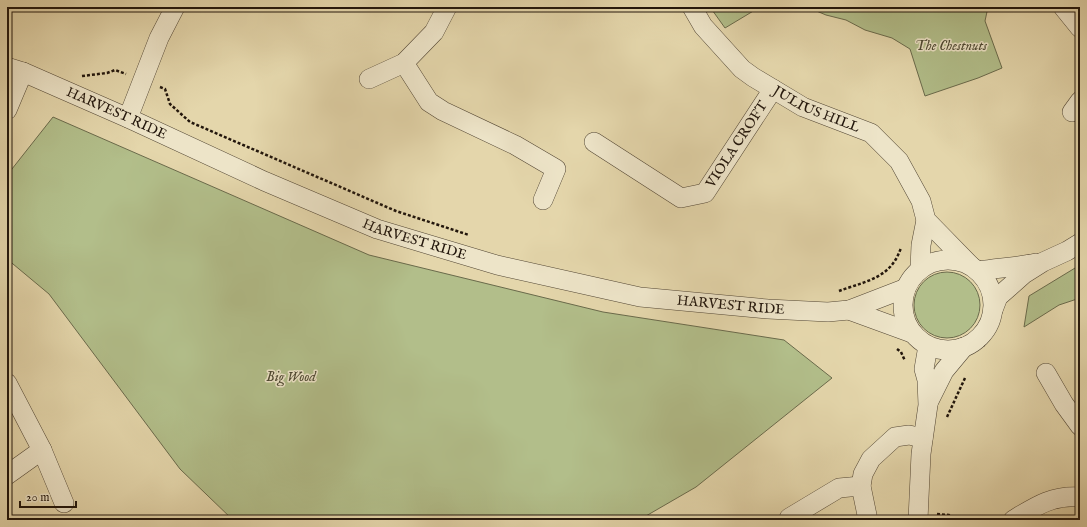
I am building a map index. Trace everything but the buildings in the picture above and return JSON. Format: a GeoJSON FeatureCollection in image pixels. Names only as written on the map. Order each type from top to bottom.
{"type":"FeatureCollection","features":[{"type":"Feature","properties":{"kind":"street"},"geometry":{"type":"LineString","coordinates":[[128,118],[159,38],[175,7]]}},
{"type":"Feature","properties":{"kind":"street"},"geometry":{"type":"LineString","coordinates":[[369,79],[404,63],[434,32],[447,7]]}},
{"type":"Feature","properties":{"kind":"street","name":"JULIUS HILL"},"geometry":{"type":"LineString","coordinates":[[692,7],[703,26],[742,69],[803,107],[871,133],[898,161],[920,201],[926,220],[974,268]]}},
{"type":"Feature","properties":{"kind":"street"},"geometry":{"type":"LineString","coordinates":[[1064,7],[1080,28]]}},
{"type":"Feature","properties":{"kind":"street"},"geometry":{"type":"LineString","coordinates":[[404,63],[429,102],[516,145],[556,169],[543,200]]}},
{"type":"Feature","properties":{"kind":"street"},"geometry":{"type":"LineString","coordinates":[[7,110],[15,70]]}},
{"type":"Feature","properties":{"kind":"street","name":"HARVEST RIDE"},"geometry":{"type":"LineString","coordinates":[[15,70],[128,118],[264,181],[377,229],[497,265],[640,297],[768,309],[828,312],[849,310],[906,288]]}},
{"type":"Feature","properties":{"kind":"street","name":"VIOLA CROFT"},"geometry":{"type":"LineString","coordinates":[[594,142],[681,198],[705,193],[772,89]]}},
{"type":"Feature","properties":{"kind":"street","name":"JULIUS HILL"},"geometry":{"type":"LineString","coordinates":[[920,269],[921,245],[926,220]]}},
{"type":"Feature","properties":{"kind":"street"},"geometry":{"type":"LineString","coordinates":[[928,405],[944,371],[973,347],[975,341],[984,333],[990,322],[996,316],[998,297],[1024,274],[1043,262],[1080,243]]}},
{"type":"Feature","properties":{"kind":"street"},"geometry":{"type":"LineString","coordinates":[[973,347],[946,350],[928,346],[912,333],[906,323],[903,311],[903,299],[911,278],[920,269],[931,262],[958,260],[974,268],[987,282],[992,296],[996,316]]}},
{"type":"Feature","properties":{"kind":"street"},"geometry":{"type":"LineString","coordinates":[[974,268],[1012,268],[1043,262]]}},
{"type":"Feature","properties":{"kind":"street","name":"HARVEST RIDE"},"geometry":{"type":"LineString","coordinates":[[849,310],[912,333]]}},
{"type":"Feature","properties":{"kind":"street"},"geometry":{"type":"LineString","coordinates":[[918,520],[920,454],[928,405],[927,380],[924,369],[928,346]]}},
{"type":"Feature","properties":{"kind":"street"},"geometry":{"type":"LineString","coordinates":[[1046,373],[1064,404],[1080,426]]}},
{"type":"Feature","properties":{"kind":"street"},"geometry":{"type":"LineString","coordinates":[[7,383],[42,450],[64,503]]}},
{"type":"Feature","properties":{"kind":"street"},"geometry":{"type":"LineString","coordinates":[[868,520],[861,486],[863,474],[871,459],[896,437],[909,435],[923,438]]}},
{"type":"Feature","properties":{"kind":"street"},"geometry":{"type":"LineString","coordinates":[[7,475],[42,450]]}},
{"type":"Feature","properties":{"kind":"street"},"geometry":{"type":"LineString","coordinates":[[789,518],[839,488],[861,486]]}},
{"type":"Feature","properties":{"kind":"street"},"geometry":{"type":"LineString","coordinates":[[1013,520],[1039,504],[1066,496],[1080,497]]}},
{"type":"Feature","properties":{"kind":"path","name":"HARVEST RIDE"},"geometry":{"type":"LineString","coordinates":[[165,89],[170,104],[190,122],[396,211],[471,236]]}},
{"type":"Feature","properties":{"kind":"path"},"geometry":{"type":"LineString","coordinates":[[835,292],[883,274],[894,263],[901,248]]}},
{"type":"Feature","properties":{"kind":"path"},"geometry":{"type":"LineString","coordinates":[[973,347],[996,316]]}},
{"type":"Feature","properties":{"kind":"path"},"geometry":{"type":"LineString","coordinates":[[896,348],[901,352],[906,363]]}},
{"type":"Feature","properties":{"kind":"path"},"geometry":{"type":"LineString","coordinates":[[949,515],[949,520]]}},
{"type":"Feature","properties":{"kind":"green space"},"geometry":{"type":"Polygon","coordinates":[[[710,7],[760,7],[725,28],[710,7]]]}},
{"type":"Feature","properties":{"kind":"green space","name":"The Chestnuts"},"geometry":{"type":"Polygon","coordinates":[[[807,7],[988,7],[985,21],[1002,68],[925,96],[910,49],[892,38],[865,30],[846,20],[826,15],[807,7]]]}},
{"type":"Feature","properties":{"kind":"green space","name":"Big Wood"},"geometry":{"type":"Polygon","coordinates":[[[53,117],[369,255],[603,312],[784,340],[832,378],[696,487],[639,520],[233,520],[180,469],[49,294],[7,259],[7,174],[53,117]]]}},
{"type":"Feature","properties":{"kind":"green space"},"geometry":{"type":"Polygon","coordinates":[[[1080,265],[1080,298],[1059,305],[1024,327],[1029,296],[1080,265]]]}},
{"type":"Feature","properties":{"kind":"green space"},"geometry":{"type":"Polygon","coordinates":[[[947,272],[959,275],[970,282],[977,293],[980,305],[977,317],[970,328],[959,335],[947,338],[935,335],[924,328],[917,317],[914,305],[917,293],[924,282],[935,275],[947,272]]]}}]}
